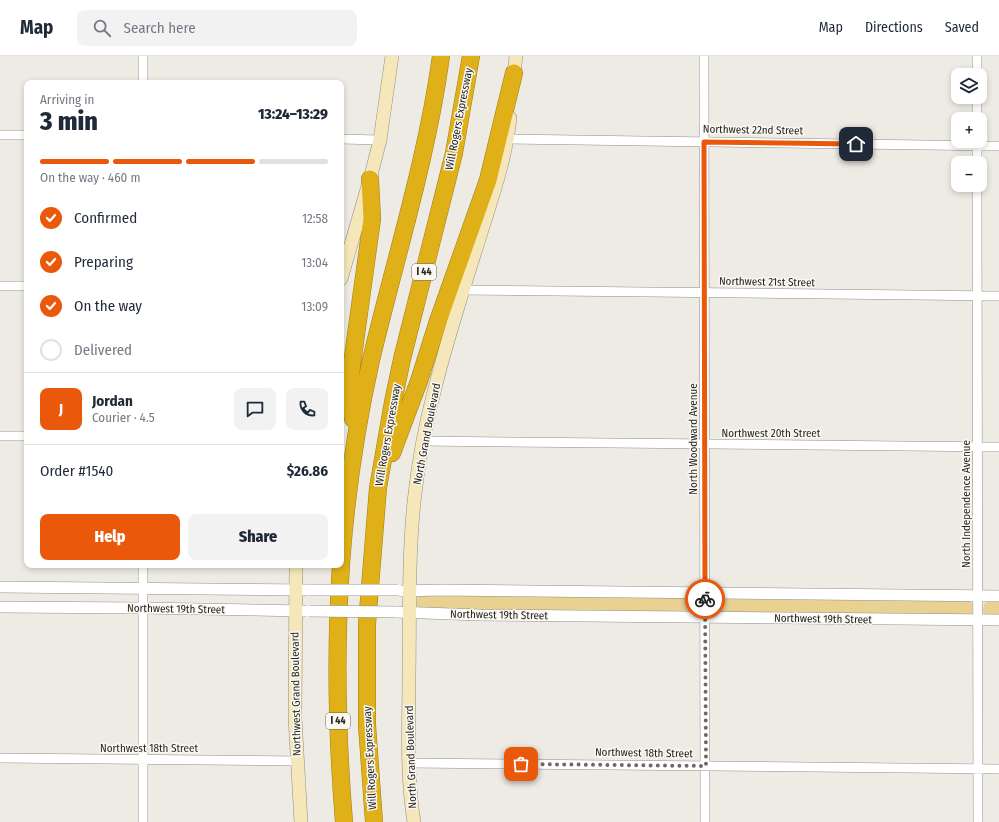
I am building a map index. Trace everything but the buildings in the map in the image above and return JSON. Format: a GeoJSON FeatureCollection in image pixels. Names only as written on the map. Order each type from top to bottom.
{"type":"FeatureCollection","features":[{"type":"Feature","properties":{"kind":"highway","name":"I 44"},"geometry":{"type":"LineString","coordinates":[[344,533],[347,501],[355,450],[371,361],[425,147],[441,56]]}},
{"type":"Feature","properties":{"kind":"highway","name":"Will Rogers Expressway"},"geometry":{"type":"LineString","coordinates":[[374,822],[367,725],[367,624],[378,488],[399,373],[454,153],[471,56]]}},
{"type":"Feature","properties":{"kind":"highway"},"geometry":{"type":"LineString","coordinates":[[378,488],[419,381],[438,321],[488,180],[514,73]]}},
{"type":"Feature","properties":{"kind":"highway"},"geometry":{"type":"LineString","coordinates":[[355,450],[350,378],[372,219],[370,179]]}},
{"type":"Feature","properties":{"kind":"highway","name":"I 44"},"geometry":{"type":"LineString","coordinates":[[341,568],[338,620],[338,711],[340,778],[344,822]]}},
{"type":"Feature","properties":{"kind":"main road"},"geometry":{"type":"LineString","coordinates":[[344,269],[380,140],[392,56]]}},
{"type":"Feature","properties":{"kind":"main road","name":"North Grand Boulevard"},"geometry":{"type":"LineString","coordinates":[[414,822],[409,763],[410,613],[404,591],[414,500],[423,441],[434,390],[494,190],[507,139],[516,56]]}},
{"type":"Feature","properties":{"kind":"main road","name":"Northwest Grand Boulevard"},"geometry":{"type":"LineString","coordinates":[[296,568],[295,718],[301,822]]}},
{"type":"Feature","properties":{"kind":"street"},"geometry":{"type":"LineString","coordinates":[[143,56],[143,80]]}},
{"type":"Feature","properties":{"kind":"street","name":"North Woodward Avenue"},"geometry":{"type":"LineString","coordinates":[[704,56],[706,822]]}},
{"type":"Feature","properties":{"kind":"street"},"geometry":{"type":"LineString","coordinates":[[977,56],[977,68]]}},
{"type":"Feature","properties":{"kind":"street"},"geometry":{"type":"LineString","coordinates":[[0,135],[24,135]]}},
{"type":"Feature","properties":{"kind":"street"},"geometry":{"type":"LineString","coordinates":[[344,139],[380,140]]}},
{"type":"Feature","properties":{"kind":"street","name":"Northwest 22nd Street"},"geometry":{"type":"LineString","coordinates":[[507,139],[704,142],[951,143]]}},
{"type":"Feature","properties":{"kind":"street","name":"Northwest 22nd Street"},"geometry":{"type":"LineString","coordinates":[[987,144],[999,146]]}},
{"type":"Feature","properties":{"kind":"street","name":"North Independence Avenue"},"geometry":{"type":"LineString","coordinates":[[977,192],[978,822]]}},
{"type":"Feature","properties":{"kind":"street"},"geometry":{"type":"LineString","coordinates":[[0,286],[24,286]]}},
{"type":"Feature","properties":{"kind":"street","name":"Northwest 21st Street"},"geometry":{"type":"LineString","coordinates":[[463,290],[999,296]]}},
{"type":"Feature","properties":{"kind":"street"},"geometry":{"type":"LineString","coordinates":[[0,436],[24,436]]}},
{"type":"Feature","properties":{"kind":"street","name":"Northwest 20th Street"},"geometry":{"type":"LineString","coordinates":[[423,441],[999,447]]}},
{"type":"Feature","properties":{"kind":"street"},"geometry":{"type":"LineString","coordinates":[[143,568],[143,822]]}},
{"type":"Feature","properties":{"kind":"street","name":"Northwest 19th Street"},"geometry":{"type":"LineString","coordinates":[[0,587],[999,596]]}},
{"type":"Feature","properties":{"kind":"street","name":"Northwest 19th Street"},"geometry":{"type":"LineString","coordinates":[[0,607],[143,608],[705,618],[999,620]]}},
{"type":"Feature","properties":{"kind":"street","name":"Northwest 18th Street"},"geometry":{"type":"LineString","coordinates":[[0,758],[298,761]]}},
{"type":"Feature","properties":{"kind":"street","name":"Northwest 18th Street"},"geometry":{"type":"LineString","coordinates":[[409,763],[999,770]]}},
{"type":"Feature","properties":{"kind":"shaded area"},"geometry":{"type":"Polygon","coordinates":[[[461,595],[697,598],[701,602],[700,611],[697,614],[462,611],[418,607],[416,605],[418,596],[461,595]]]}},
{"type":"Feature","properties":{"kind":"shaded area"},"geometry":{"type":"Polygon","coordinates":[[[713,599],[970,601],[973,605],[972,614],[715,614],[711,611],[711,601],[713,599]]]}},
{"type":"Feature","properties":{"kind":"shaded area"},"geometry":{"type":"Polygon","coordinates":[[[987,601],[999,602],[999,617],[987,617],[983,612],[984,604],[987,601]]]}},
{"type":"Feature","properties":{"kind":"way so far"},"geometry":{"type":"LineString","coordinates":[[521,764],[706,766],[705,599]]}},
{"type":"Feature","properties":{"kind":"route"},"geometry":{"type":"LineString","coordinates":[[705,599],[704,142],[856,144]]}}]}
